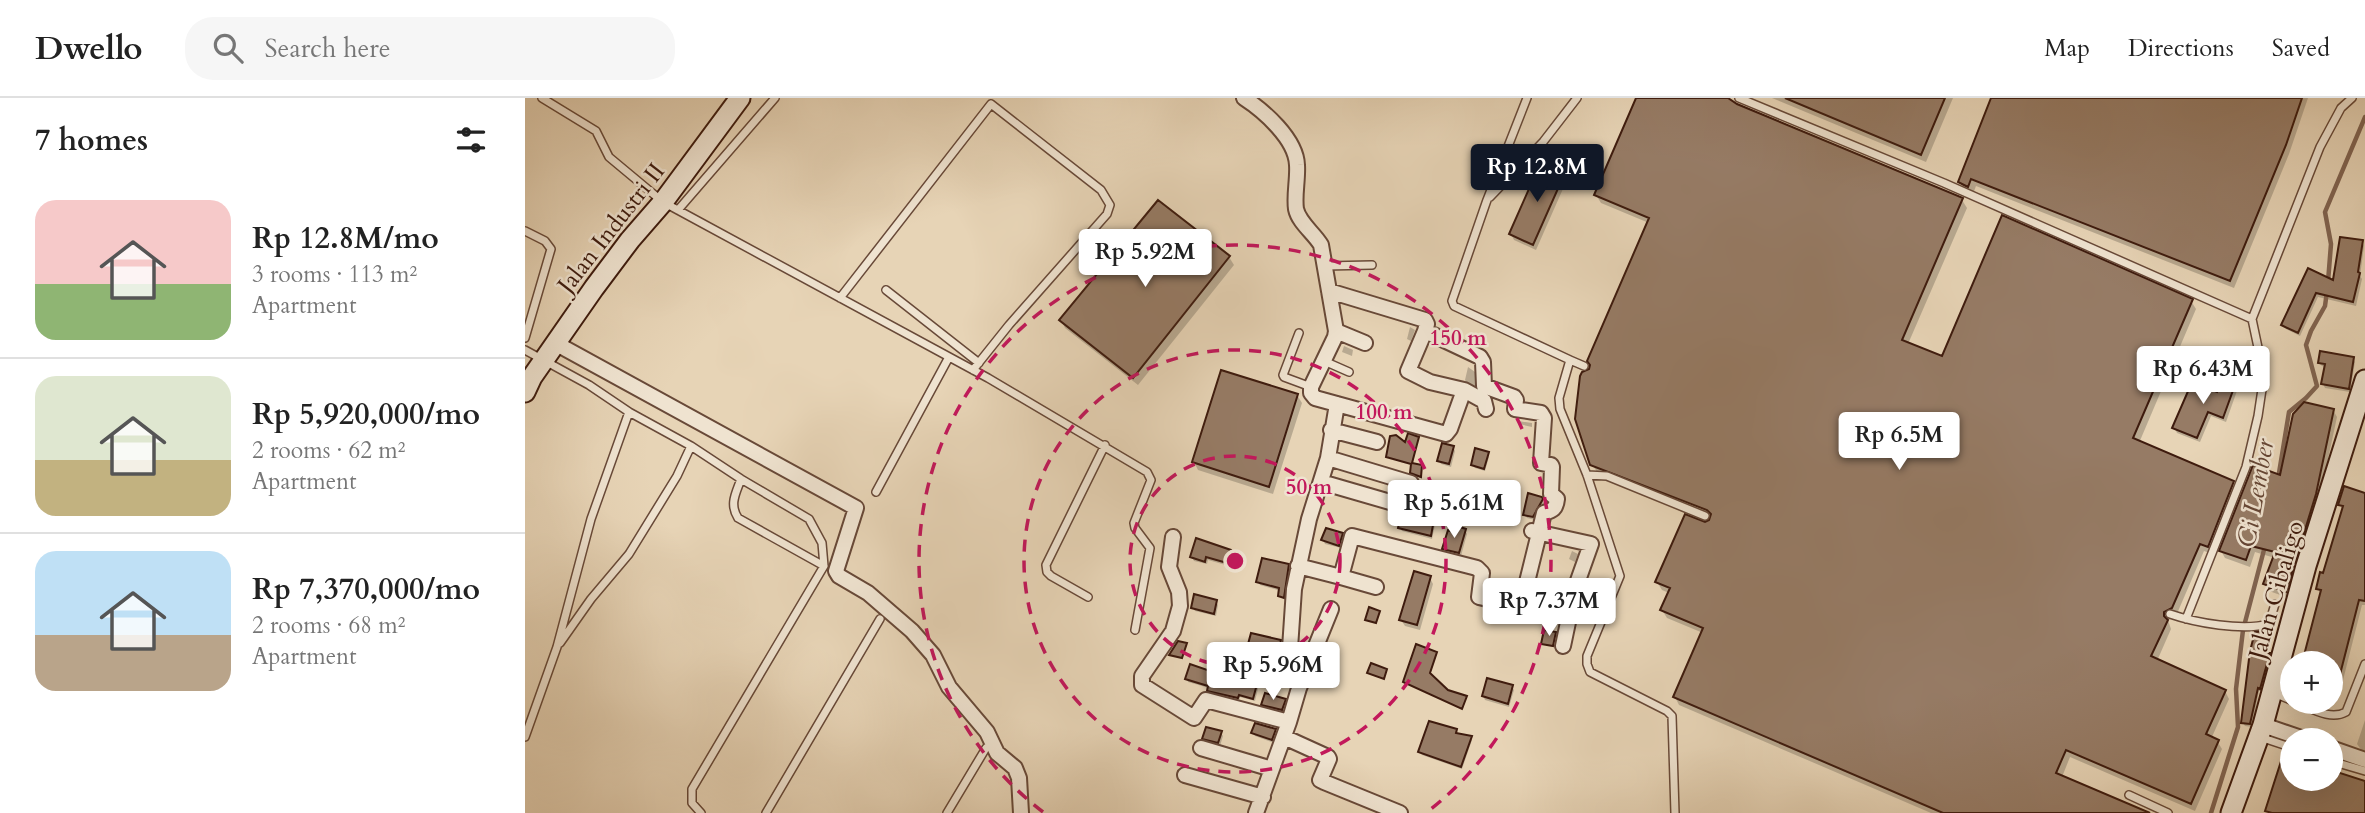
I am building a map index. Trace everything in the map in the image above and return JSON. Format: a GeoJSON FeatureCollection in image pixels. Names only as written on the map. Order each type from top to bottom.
{"type":"FeatureCollection","features":[{"type":"Feature","properties":{"kind":"main road","name":"Jalan Industri II"},"geometry":{"type":"LineString","coordinates":[[525,392],[555,342],[630,240],[671,206],[740,98]]}},
{"type":"Feature","properties":{"kind":"main road","name":"Jalan Cibaligo"},"geometry":{"type":"LineString","coordinates":[[2231,813],[2261,731],[2307,566],[2365,380]]}},
{"type":"Feature","properties":{"kind":"street"},"geometry":{"type":"LineString","coordinates":[[1244,98],[1277,124],[1296,157],[1296,209],[1321,245],[1336,331],[1311,387],[1311,393],[1315,398],[1446,434],[1464,390]]}},
{"type":"Feature","properties":{"kind":"street"},"geometry":{"type":"LineString","coordinates":[[1329,291],[1425,320],[1425,331],[1408,371],[1430,382],[1464,390],[1484,401],[1486,409]]}},
{"type":"Feature","properties":{"kind":"street"},"geometry":{"type":"LineString","coordinates":[[1336,331],[1364,343]]}},
{"type":"Feature","properties":{"kind":"street"},"geometry":{"type":"LineString","coordinates":[[1341,577],[1352,536],[1477,568],[1482,573],[1479,597],[1509,599],[1522,593],[1534,531],[1544,513],[1554,510],[1557,499],[1551,494],[1551,465],[1541,463],[1543,415],[1515,409],[1514,397],[1487,388],[1482,383],[1483,362],[1480,357],[1425,331]]}},
{"type":"Feature","properties":{"kind":"street"},"geometry":{"type":"LineString","coordinates":[[555,342],[856,508],[836,571],[839,576],[868,593],[912,631],[933,654],[949,687],[987,732],[997,753],[1014,768],[1019,778],[1021,813]]}},
{"type":"Feature","properties":{"kind":"street"},"geometry":{"type":"LineString","coordinates":[[1299,688],[1289,663],[1293,601],[1298,566],[1328,458],[1337,404]]}},
{"type":"Feature","properties":{"kind":"street"},"geometry":{"type":"LineString","coordinates":[[1331,430],[1377,442]]}},
{"type":"Feature","properties":{"kind":"street"},"geometry":{"type":"LineString","coordinates":[[1328,458],[1411,483]]}},
{"type":"Feature","properties":{"kind":"street"},"geometry":{"type":"LineString","coordinates":[[1321,482],[1414,509]]}},
{"type":"Feature","properties":{"kind":"street"},"geometry":{"type":"LineString","coordinates":[[1534,531],[1590,542],[1591,545],[1575,589],[1563,646]]}},
{"type":"Feature","properties":{"kind":"street"},"geometry":{"type":"LineString","coordinates":[[1174,537],[1169,567],[1179,592],[1180,606],[1174,631],[1142,676],[1142,685],[1194,718],[1206,700],[1289,722]]}},
{"type":"Feature","properties":{"kind":"street"},"geometry":{"type":"LineString","coordinates":[[1298,566],[1376,587]]}},
{"type":"Feature","properties":{"kind":"street"},"geometry":{"type":"LineString","coordinates":[[1256,813],[1299,688],[1331,609]]}},
{"type":"Feature","properties":{"kind":"street"},"geometry":{"type":"LineString","coordinates":[[2261,731],[2280,735]]}},
{"type":"Feature","properties":{"kind":"street"},"geometry":{"type":"LineString","coordinates":[[1284,737],[1328,757],[1320,780],[1399,813]]}},
{"type":"Feature","properties":{"kind":"street"},"geometry":{"type":"LineString","coordinates":[[1201,748],[1272,769]]}},
{"type":"Feature","properties":{"kind":"street"},"geometry":{"type":"LineString","coordinates":[[2343,752],[2365,760]]}},
{"type":"Feature","properties":{"kind":"street"},"geometry":{"type":"LineString","coordinates":[[1185,775],[1263,797]]}},
{"type":"Feature","properties":{"kind":"lane"},"geometry":{"type":"LineString","coordinates":[[542,98],[596,131],[608,157],[671,206],[973,370],[1147,472],[1151,480],[1134,523],[1150,548],[1135,630]]}},
{"type":"Feature","properties":{"kind":"lane"},"geometry":{"type":"LineString","coordinates":[[671,206],[775,98]]}},
{"type":"Feature","properties":{"kind":"lane"},"geometry":{"type":"LineString","coordinates":[[973,370],[1107,214],[1110,205],[1101,190],[983,98]]}},
{"type":"Feature","properties":{"kind":"lane"},"geometry":{"type":"LineString","coordinates":[[1527,98],[1453,295],[1454,306],[1584,366]]}},
{"type":"Feature","properties":{"kind":"lane"},"geometry":{"type":"LineString","coordinates":[[1487,200],[1543,142],[1577,98]]}},
{"type":"Feature","properties":{"kind":"lane"},"geometry":{"type":"LineString","coordinates":[[1739,98],[1944,184],[2252,320]]}},
{"type":"Feature","properties":{"kind":"lane"},"geometry":{"type":"LineString","coordinates":[[2186,619],[2245,467],[2258,416],[2264,376],[2252,320],[2320,147],[2341,108],[2352,98]]}},
{"type":"Feature","properties":{"kind":"lane"},"geometry":{"type":"LineString","coordinates":[[840,298],[991,104]]}},
{"type":"Feature","properties":{"kind":"lane"},"geometry":{"type":"LineString","coordinates":[[525,231],[545,241],[551,249],[525,338]]}},
{"type":"Feature","properties":{"kind":"lane"},"geometry":{"type":"LineString","coordinates":[[1325,266],[1372,265]]}},
{"type":"Feature","properties":{"kind":"lane"},"geometry":{"type":"LineString","coordinates":[[886,290],[979,363]]}},
{"type":"Feature","properties":{"kind":"lane"},"geometry":{"type":"LineString","coordinates":[[1299,333],[1283,375],[1311,387]]}},
{"type":"Feature","properties":{"kind":"lane"},"geometry":{"type":"LineString","coordinates":[[525,350],[589,385],[629,412],[691,446],[809,519],[822,542],[824,566],[692,789],[692,803],[701,813]]}},
{"type":"Feature","properties":{"kind":"lane"},"geometry":{"type":"LineString","coordinates":[[876,492],[949,357]]}},
{"type":"Feature","properties":{"kind":"lane"},"geometry":{"type":"LineString","coordinates":[[1570,360],[1559,398],[1560,409],[1587,475],[1621,576],[1587,656],[1588,668],[1672,716],[1675,813]]}},
{"type":"Feature","properties":{"kind":"lane"},"geometry":{"type":"LineString","coordinates":[[1324,361],[1349,372]]}},
{"type":"Feature","properties":{"kind":"lane"},"geometry":{"type":"LineString","coordinates":[[525,737],[557,647],[591,519],[629,412]]}},
{"type":"Feature","properties":{"kind":"lane"},"geometry":{"type":"LineString","coordinates":[[1088,597],[1051,576],[1047,572],[1047,565],[1105,445]]}},
{"type":"Feature","properties":{"kind":"lane"},"geometry":{"type":"LineString","coordinates":[[557,647],[591,599],[629,554],[677,476],[691,446]]}},
{"type":"Feature","properties":{"kind":"lane"},"geometry":{"type":"LineString","coordinates":[[1587,475],[1607,476],[1705,516]]}},
{"type":"Feature","properties":{"kind":"lane"},"geometry":{"type":"LineString","coordinates":[[741,478],[733,503],[733,511],[738,518],[824,566]]}},
{"type":"Feature","properties":{"kind":"lane"},"geometry":{"type":"LineString","coordinates":[[2170,614],[2235,628],[2260,626],[2269,624],[2275,604]]}},
{"type":"Feature","properties":{"kind":"lane"},"geometry":{"type":"LineString","coordinates":[[767,813],[880,619]]}},
{"type":"Feature","properties":{"kind":"lane"},"geometry":{"type":"LineString","coordinates":[[2325,714],[2330,716],[2347,712],[2365,664]]}},
{"type":"Feature","properties":{"kind":"lane"},"geometry":{"type":"LineString","coordinates":[[2272,692],[2280,695]]}},
{"type":"Feature","properties":{"kind":"lane"},"geometry":{"type":"LineString","coordinates":[[2261,731],[2280,741]]}},
{"type":"Feature","properties":{"kind":"lane"},"geometry":{"type":"LineString","coordinates":[[947,813],[986,748]]}},
{"type":"Feature","properties":{"kind":"lane"},"geometry":{"type":"LineString","coordinates":[[2343,765],[2365,771]]}},
{"type":"Feature","properties":{"kind":"lane"},"geometry":{"type":"LineString","coordinates":[[2129,795],[2168,813]]}},
{"type":"Feature","properties":{"kind":"building"},"geometry":{"type":"Polygon","coordinates":[[[1636,98],[1728,98],[1963,198],[1902,340],[1942,356],[2002,215],[2193,299],[2133,438],[2234,481],[2208,547],[2200,544],[2172,608],[2164,612],[2168,620],[2151,656],[2226,690],[2206,734],[2219,740],[2191,804],[2066,750],[2056,773],[2150,813],[1943,813],[1673,697],[1703,628],[1660,610],[1670,588],[1655,582],[1685,514],[1705,522],[1711,514],[1707,510],[1590,465],[1575,419],[1580,376],[1589,369],[1587,361],[1649,218],[1594,195],[1636,98]]]}},
{"type":"Feature","properties":{"kind":"building"},"geometry":{"type":"Polygon","coordinates":[[[1785,98],[1945,98],[1921,155],[1785,98]]]}},
{"type":"Feature","properties":{"kind":"building"},"geometry":{"type":"Polygon","coordinates":[[[1991,98],[2302,98],[2286,145],[2230,281],[1971,179],[1968,187],[1958,182],[1991,98]]]}},
{"type":"Feature","properties":{"kind":"building"},"geometry":{"type":"Polygon","coordinates":[[[1540,164],[1564,175],[1533,245],[1509,234],[1540,164]]]}},
{"type":"Feature","properties":{"kind":"building"},"geometry":{"type":"Polygon","coordinates":[[[1158,200],[1230,256],[1133,378],[1059,320],[1158,200]]]}},
{"type":"Feature","properties":{"kind":"building"},"geometry":{"type":"Polygon","coordinates":[[[2340,237],[2363,240],[2360,273],[2353,302],[2316,293],[2298,333],[2281,325],[2308,268],[2333,280],[2340,237]]]}},
{"type":"Feature","properties":{"kind":"building"},"geometry":{"type":"Polygon","coordinates":[[[2320,351],[2354,357],[2349,389],[2321,384],[2325,364],[2318,363],[2320,351]]]}},
{"type":"Feature","properties":{"kind":"building"},"geometry":{"type":"Polygon","coordinates":[[[1221,370],[1298,394],[1269,487],[1192,462],[1221,370]]]}},
{"type":"Feature","properties":{"kind":"building"},"geometry":{"type":"Polygon","coordinates":[[[2222,377],[2236,382],[2223,418],[2208,412],[2197,438],[2172,428],[2192,382],[2217,392],[2222,377]]]}},
{"type":"Feature","properties":{"kind":"building"},"geometry":{"type":"Polygon","coordinates":[[[2304,402],[2334,409],[2316,494],[2286,592],[2263,584],[2275,552],[2251,546],[2246,560],[2219,551],[2253,465],[2280,475],[2293,414],[2304,402]]]}},
{"type":"Feature","properties":{"kind":"building"},"geometry":{"type":"Polygon","coordinates":[[[1408,433],[1419,437],[1412,463],[1422,465],[1421,477],[1410,473],[1411,464],[1386,457],[1390,436],[1396,435],[1405,442],[1408,433]]]}},
{"type":"Feature","properties":{"kind":"building"},"geometry":{"type":"Polygon","coordinates":[[[1442,443],[1454,446],[1449,464],[1437,461],[1442,443]]]}},
{"type":"Feature","properties":{"kind":"building"},"geometry":{"type":"Polygon","coordinates":[[[1475,448],[1489,452],[1484,469],[1471,465],[1475,448]]]}},
{"type":"Feature","properties":{"kind":"building"},"geometry":{"type":"Polygon","coordinates":[[[2344,486],[2365,493],[2365,601],[2359,600],[2343,663],[2343,651],[2305,651],[2321,590],[2316,589],[2320,572],[2323,573],[2343,506],[2338,505],[2344,486]]]}},
{"type":"Feature","properties":{"kind":"building"},"geometry":{"type":"Polygon","coordinates":[[[1528,493],[1543,499],[1533,517],[1523,515],[1528,493]]]}},
{"type":"Feature","properties":{"kind":"building"},"geometry":{"type":"Polygon","coordinates":[[[1423,512],[1435,514],[1431,536],[1398,528],[1401,515],[1416,518],[1423,512]]]}},
{"type":"Feature","properties":{"kind":"building"},"geometry":{"type":"Polygon","coordinates":[[[1454,525],[1466,529],[1459,553],[1442,549],[1448,530],[1453,532],[1454,525]]]}},
{"type":"Feature","properties":{"kind":"building"},"geometry":{"type":"Polygon","coordinates":[[[1326,528],[1343,533],[1339,546],[1321,540],[1326,528]]]}},
{"type":"Feature","properties":{"kind":"building"},"geometry":{"type":"Polygon","coordinates":[[[1196,538],[1231,550],[1227,563],[1206,557],[1205,562],[1190,557],[1196,538]]]}},
{"type":"Feature","properties":{"kind":"building"},"geometry":{"type":"Polygon","coordinates":[[[1262,558],[1289,564],[1284,598],[1278,596],[1279,588],[1256,582],[1262,558]]]}},
{"type":"Feature","properties":{"kind":"building"},"geometry":{"type":"Polygon","coordinates":[[[1414,571],[1431,576],[1417,625],[1399,620],[1414,571]]]}},
{"type":"Feature","properties":{"kind":"building"},"geometry":{"type":"Polygon","coordinates":[[[1194,594],[1217,600],[1214,614],[1191,608],[1194,594]]]}},
{"type":"Feature","properties":{"kind":"building"},"geometry":{"type":"Polygon","coordinates":[[[1524,603],[1520,618],[1497,612],[1497,610],[1514,608],[1524,603]]]}},
{"type":"Feature","properties":{"kind":"building"},"geometry":{"type":"Polygon","coordinates":[[[1369,607],[1380,611],[1376,623],[1365,620],[1369,607]]]}},
{"type":"Feature","properties":{"kind":"building"},"geometry":{"type":"Polygon","coordinates":[[[1544,630],[1556,632],[1553,646],[1541,644],[1544,630]]]}},
{"type":"Feature","properties":{"kind":"building"},"geometry":{"type":"Polygon","coordinates":[[[2255,632],[2272,632],[2266,653],[2270,653],[2250,724],[2241,723],[2255,632]]]}},
{"type":"Feature","properties":{"kind":"building"},"geometry":{"type":"Polygon","coordinates":[[[1251,633],[1281,640],[1277,658],[1265,654],[1253,699],[1207,691],[1208,686],[1185,679],[1190,664],[1210,671],[1212,663],[1241,670],[1251,633]]]}},
{"type":"Feature","properties":{"kind":"building"},"geometry":{"type":"Polygon","coordinates":[[[1178,641],[1187,643],[1182,658],[1169,655],[1178,641]]]}},
{"type":"Feature","properties":{"kind":"building"},"geometry":{"type":"Polygon","coordinates":[[[1416,644],[1437,652],[1430,673],[1448,690],[1467,696],[1462,709],[1403,682],[1416,644]]]}},
{"type":"Feature","properties":{"kind":"building"},"geometry":{"type":"Polygon","coordinates":[[[1371,663],[1387,669],[1384,679],[1367,673],[1371,663]]]}},
{"type":"Feature","properties":{"kind":"building"},"geometry":{"type":"Polygon","coordinates":[[[1487,678],[1513,685],[1508,704],[1482,696],[1487,678]]]}},
{"type":"Feature","properties":{"kind":"building"},"geometry":{"type":"Polygon","coordinates":[[[1265,693],[1286,699],[1282,710],[1261,705],[1265,693]]]}},
{"type":"Feature","properties":{"kind":"building"},"geometry":{"type":"Polygon","coordinates":[[[1429,721],[1457,729],[1456,733],[1472,736],[1461,767],[1418,752],[1429,721]]]}},
{"type":"Feature","properties":{"kind":"building"},"geometry":{"type":"Polygon","coordinates":[[[1255,723],[1276,729],[1272,740],[1251,733],[1255,723]]]}},
{"type":"Feature","properties":{"kind":"building"},"geometry":{"type":"Polygon","coordinates":[[[1206,727],[1222,731],[1218,743],[1202,739],[1206,727]]]}},
{"type":"Feature","properties":{"kind":"building"},"geometry":{"type":"Polygon","coordinates":[[[2280,764],[2280,791],[2343,791],[2343,774],[2365,781],[2365,813],[2265,811],[2280,764]]]}},
{"type":"Feature","properties":{"kind":"waterway","name":"Ci Lember"},"geometry":{"type":"LineString","coordinates":[[2328,282],[2331,244],[2325,212],[2365,117]]}},
{"type":"Feature","properties":{"kind":"waterway","name":"Ci Lember"},"geometry":{"type":"LineString","coordinates":[[2278,479],[2289,412],[2317,386],[2306,345],[2325,306],[2327,291]]}},
{"type":"Feature","properties":{"kind":"waterway","name":"Ci Lember"},"geometry":{"type":"LineString","coordinates":[[2211,813],[2238,727],[2236,689],[2243,630],[2265,546]]}}]}
